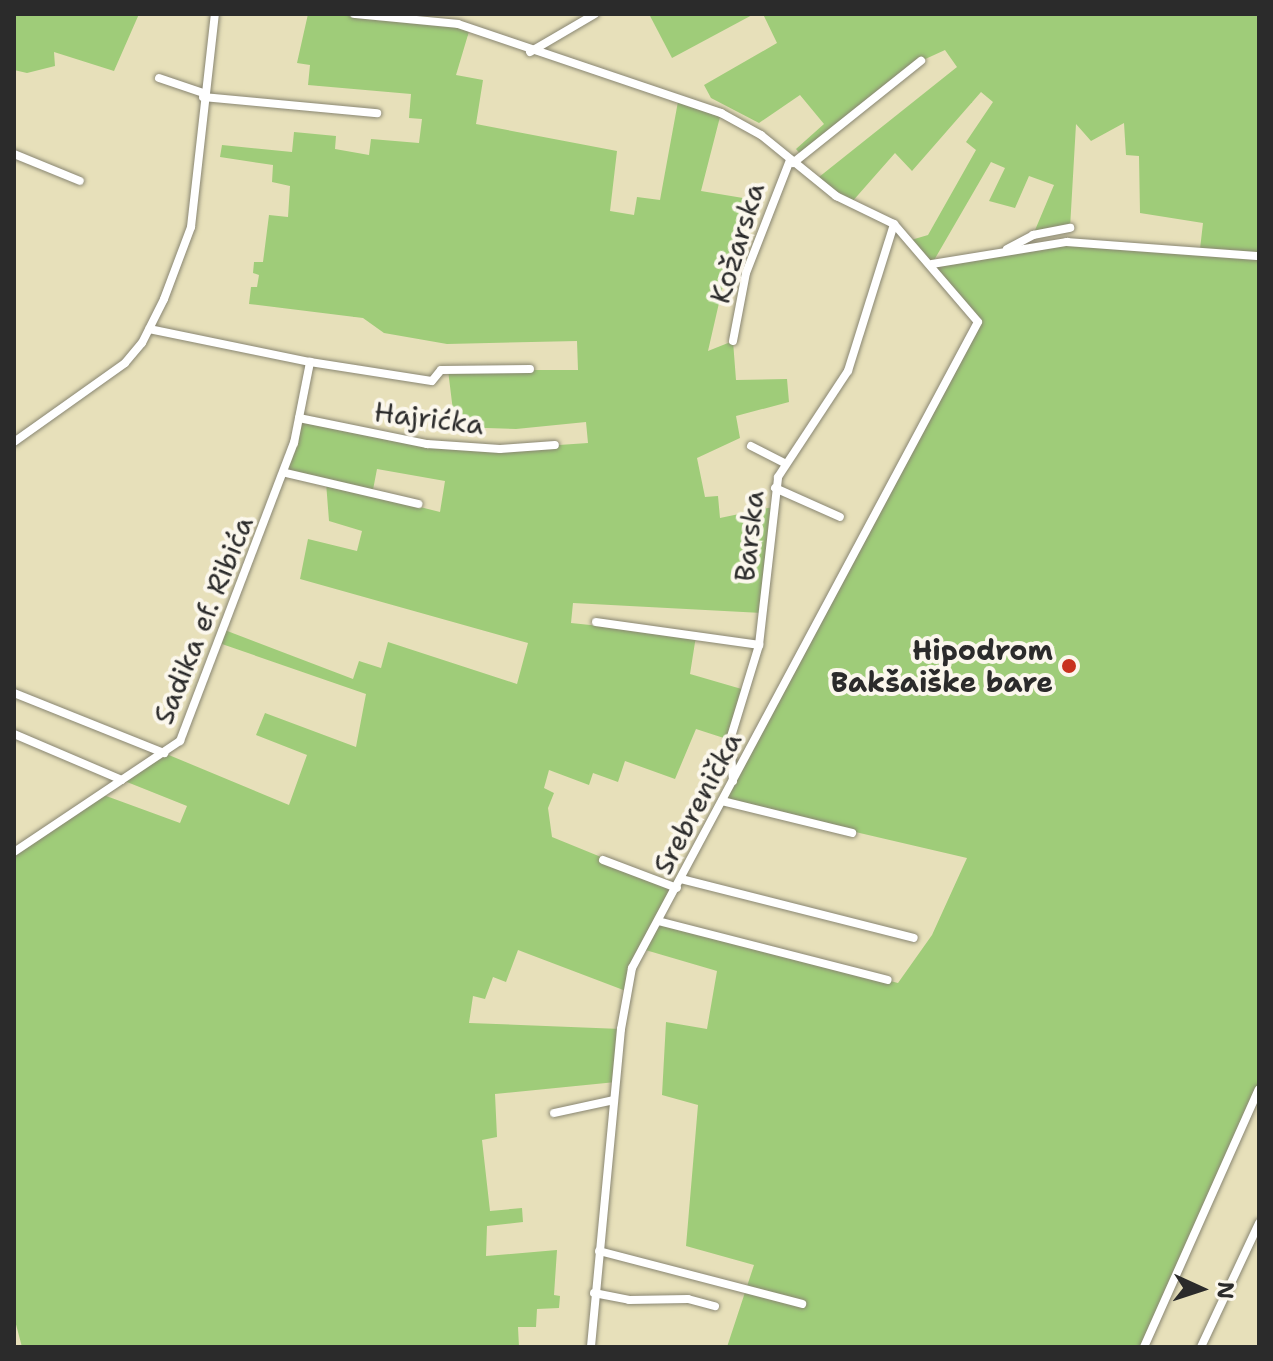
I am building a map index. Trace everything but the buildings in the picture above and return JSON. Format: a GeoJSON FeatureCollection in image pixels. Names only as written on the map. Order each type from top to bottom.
{"type":"FeatureCollection","features":[{"type":"Feature","properties":{"kind":"street"},"geometry":{"type":"LineString","coordinates":[[14,442],[125,363],[149,329],[179,267],[191,227],[203,95],[215,14]]}},
{"type":"Feature","properties":{"kind":"street"},"geometry":{"type":"LineString","coordinates":[[354,14],[458,24],[530,52],[707,107],[761,135],[836,196],[894,224],[932,264],[1007,249],[1103,242],[1259,256]]}},
{"type":"Feature","properties":{"kind":"street"},"geometry":{"type":"LineString","coordinates":[[530,52],[595,14]]}},
{"type":"Feature","properties":{"kind":"street"},"geometry":{"type":"LineString","coordinates":[[791,162],[921,61]]}},
{"type":"Feature","properties":{"kind":"street"},"geometry":{"type":"LineString","coordinates":[[159,78],[203,95],[377,113]]}},
{"type":"Feature","properties":{"kind":"street"},"geometry":{"type":"LineString","coordinates":[[14,154],[80,181]]}},
{"type":"Feature","properties":{"kind":"street","name":"Kožarska"},"geometry":{"type":"LineString","coordinates":[[733,341],[746,273],[791,162]]}},
{"type":"Feature","properties":{"kind":"street","name":"Barska"},"geometry":{"type":"LineString","coordinates":[[733,781],[730,740],[759,645],[775,488],[785,463],[844,380],[894,224]]}},
{"type":"Feature","properties":{"kind":"street"},"geometry":{"type":"LineString","coordinates":[[1007,249],[1033,235],[1070,228]]}},
{"type":"Feature","properties":{"kind":"street","name":"Srebrenička"},"geometry":{"type":"LineString","coordinates":[[591,1347],[614,1100],[626,991],[632,968],[978,322],[932,264]]}},
{"type":"Feature","properties":{"kind":"street"},"geometry":{"type":"LineString","coordinates":[[149,329],[309,367],[432,381],[441,370],[530,369]]}},
{"type":"Feature","properties":{"kind":"street","name":"Sadika ef. Ribića"},"geometry":{"type":"LineString","coordinates":[[14,852],[164,753],[183,734],[240,575],[286,473],[309,367]]}},
{"type":"Feature","properties":{"kind":"street","name":"Hajrićka"},"geometry":{"type":"LineString","coordinates":[[299,418],[427,444],[500,449],[555,445]]}},
{"type":"Feature","properties":{"kind":"street"},"geometry":{"type":"LineString","coordinates":[[751,446],[785,463]]}},
{"type":"Feature","properties":{"kind":"street"},"geometry":{"type":"LineString","coordinates":[[286,473],[418,504]]}},
{"type":"Feature","properties":{"kind":"street"},"geometry":{"type":"LineString","coordinates":[[775,488],[840,517]]}},
{"type":"Feature","properties":{"kind":"street"},"geometry":{"type":"LineString","coordinates":[[596,622],[759,645]]}},
{"type":"Feature","properties":{"kind":"street"},"geometry":{"type":"LineString","coordinates":[[14,693],[164,753]]}},
{"type":"Feature","properties":{"kind":"street"},"geometry":{"type":"LineString","coordinates":[[14,734],[122,780]]}},
{"type":"Feature","properties":{"kind":"street"},"geometry":{"type":"LineString","coordinates":[[722,801],[852,833]]}},
{"type":"Feature","properties":{"kind":"street"},"geometry":{"type":"LineString","coordinates":[[603,860],[679,884],[914,938]]}},
{"type":"Feature","properties":{"kind":"street"},"geometry":{"type":"LineString","coordinates":[[658,921],[888,980]]}},
{"type":"Feature","properties":{"kind":"street"},"geometry":{"type":"LineString","coordinates":[[1144,1347],[1259,1089]]}},
{"type":"Feature","properties":{"kind":"street"},"geometry":{"type":"LineString","coordinates":[[554,1113],[614,1100]]}},
{"type":"Feature","properties":{"kind":"street"},"geometry":{"type":"LineString","coordinates":[[1201,1347],[1259,1223]]}},
{"type":"Feature","properties":{"kind":"street"},"geometry":{"type":"LineString","coordinates":[[599,1251],[802,1304]]}},
{"type":"Feature","properties":{"kind":"street"},"geometry":{"type":"LineString","coordinates":[[594,1293],[629,1300],[688,1299],[715,1306]]}},
{"type":"Feature","properties":{"kind":"green space"},"geometry":{"type":"Polygon","coordinates":[[[14,14],[139,14],[114,71],[54,52],[55,66],[27,73],[14,70],[14,14]]]}},
{"type":"Feature","properties":{"kind":"green space"},"geometry":{"type":"Polygon","coordinates":[[[308,14],[354,14],[470,28],[456,75],[483,80],[476,124],[617,151],[610,211],[634,215],[637,197],[660,200],[679,96],[721,113],[701,191],[743,198],[708,351],[733,341],[736,380],[787,379],[789,402],[736,416],[740,438],[697,458],[705,497],[718,496],[720,518],[773,507],[762,613],[573,603],[571,623],[696,636],[690,674],[745,690],[730,740],[696,729],[675,779],[625,761],[618,782],[593,773],[589,785],[549,770],[544,788],[554,793],[548,808],[552,837],[677,888],[659,921],[898,983],[932,935],[967,858],[722,801],[978,322],[911,240],[928,235],[976,150],[966,142],[993,102],[981,92],[912,171],[895,153],[851,203],[814,181],[957,67],[945,50],[921,61],[802,156],[796,149],[824,124],[800,95],[759,123],[711,98],[704,85],[777,43],[763,14],[1259,14],[1259,1092],[1144,1347],[727,1347],[754,1265],[686,1246],[698,1105],[662,1095],[666,1022],[707,1029],[717,971],[642,949],[626,991],[518,950],[506,982],[493,977],[485,999],[473,996],[469,1023],[621,1029],[616,1082],[495,1094],[497,1137],[482,1140],[490,1211],[522,1208],[523,1222],[487,1226],[486,1256],[557,1250],[554,1295],[560,1296],[559,1308],[537,1309],[536,1327],[518,1327],[519,1347],[22,1347],[14,1317],[14,852],[98,793],[180,823],[187,806],[122,780],[164,753],[289,805],[307,755],[256,735],[265,713],[356,747],[366,694],[219,643],[222,629],[353,679],[359,661],[381,668],[388,642],[517,684],[528,643],[300,579],[308,539],[357,551],[362,531],[329,521],[326,482],[286,473],[299,418],[383,437],[500,449],[588,443],[586,422],[516,429],[455,427],[448,370],[578,370],[577,341],[447,344],[384,333],[363,318],[249,304],[251,287],[257,287],[259,275],[253,273],[254,262],[263,262],[269,215],[288,217],[290,186],[272,182],[273,165],[220,157],[222,145],[292,152],[294,132],[336,136],[335,149],[369,155],[371,139],[419,143],[422,119],[409,118],[411,94],[308,85],[310,65],[297,63],[308,14]],[[1124,123],[1091,141],[1076,124],[1070,228],[1033,235],[1054,185],[1029,176],[1015,208],[989,201],[1005,168],[991,162],[933,262],[1067,242],[1200,249],[1203,223],[1140,213],[1139,156],[1126,155],[1124,123]],[[377,469],[372,495],[440,512],[445,481],[377,469]]]}},
{"type":"Feature","properties":{"kind":"green space"},"geometry":{"type":"Polygon","coordinates":[[[649,14],[754,14],[672,58],[649,14]]]}},
{"type":"Feature","properties":{"kind":"place","name":"Hipodrom Bakšaiške bare"},"geometry":{"type":"Point","coordinates":[1069,666]}}]}
